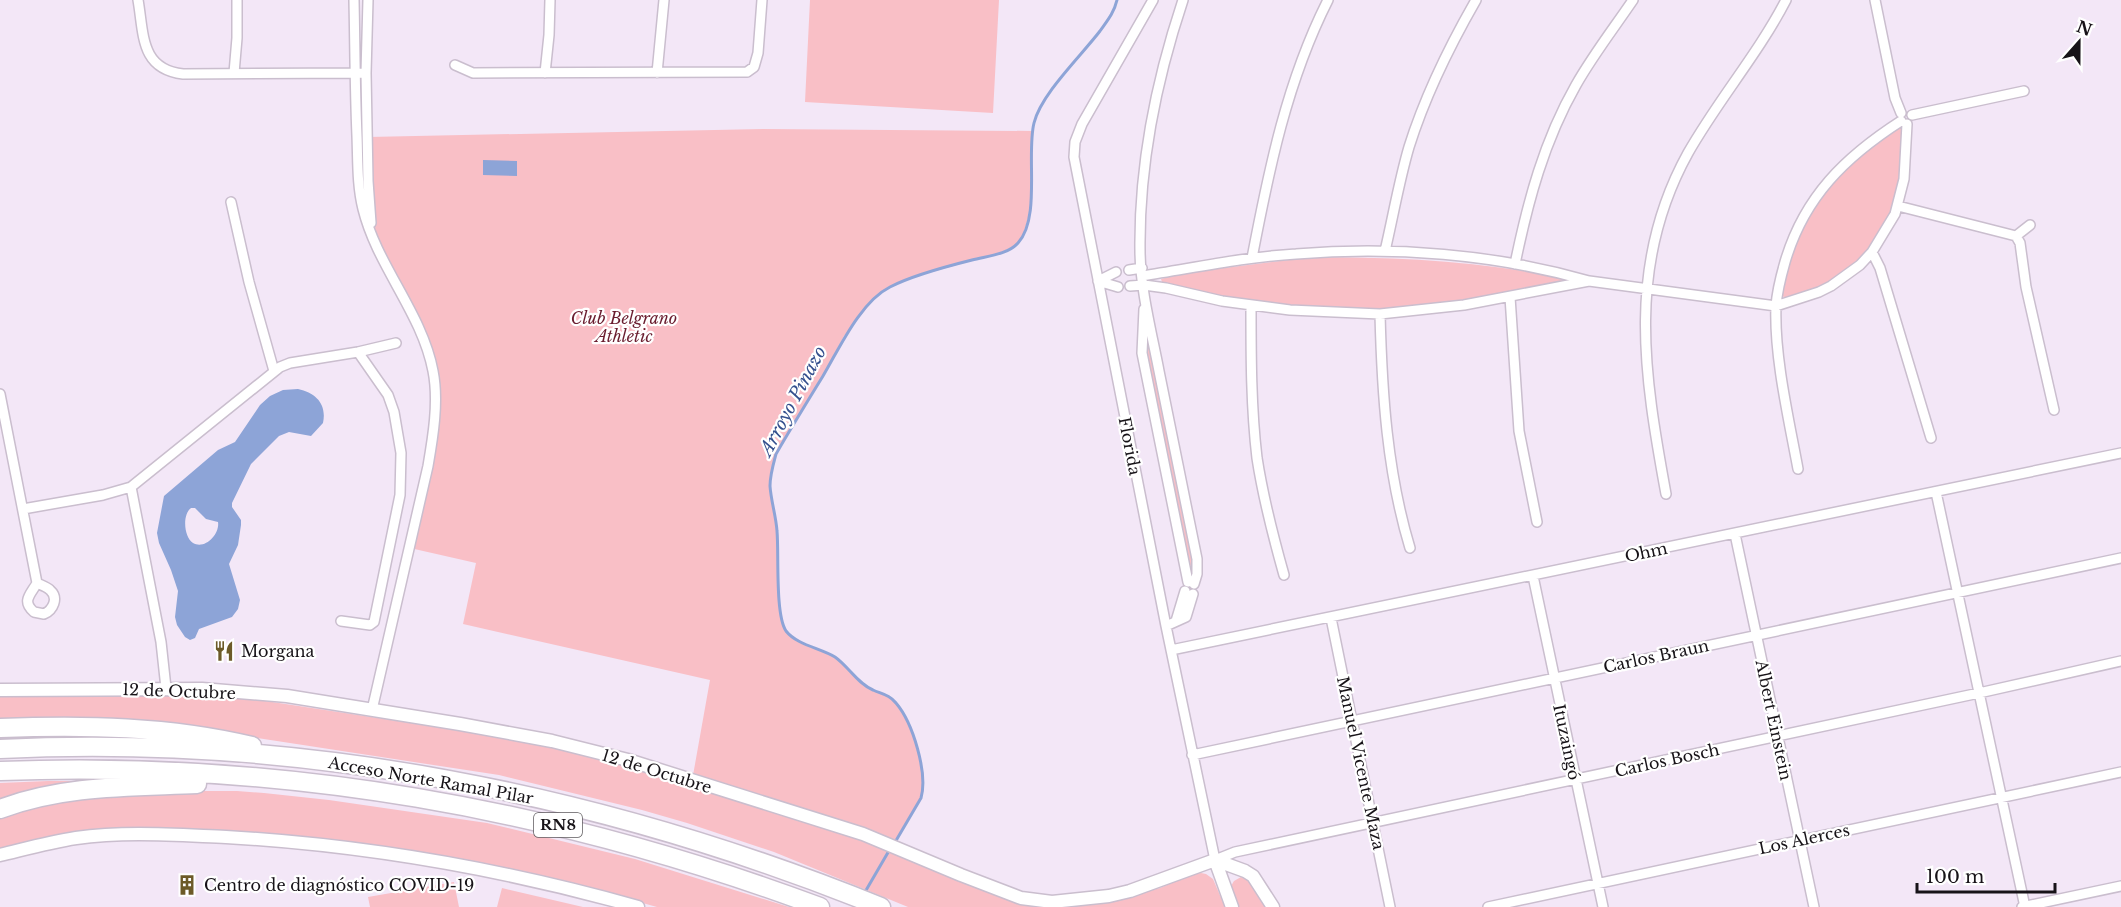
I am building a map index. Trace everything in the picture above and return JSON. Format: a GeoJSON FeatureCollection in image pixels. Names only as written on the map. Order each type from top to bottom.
{"type":"FeatureCollection","features":[{"type":"Feature","properties":{"kind":"highway"},"geometry":{"type":"LineString","coordinates":[[0,728],[131,728],[181,732],[223,739],[312,760]]}},
{"type":"Feature","properties":{"kind":"highway","name":"Acceso Norte Ramal Pilar"},"geometry":{"type":"LineString","coordinates":[[0,749],[76,746],[169,749],[312,760],[446,779],[578,807],[708,843],[836,888],[882,907]]}},
{"type":"Feature","properties":{"kind":"highway","name":"Acceso Norte Ramal Pilar"},"geometry":{"type":"LineString","coordinates":[[0,771],[121,770],[288,780],[425,798],[561,826],[694,863],[820,907]]}},
{"type":"Feature","properties":{"kind":"highway"},"geometry":{"type":"LineString","coordinates":[[0,809],[40,796],[87,789],[288,780]]}},
{"type":"Feature","properties":{"kind":"street"},"geometry":{"type":"LineString","coordinates":[[138,0],[149,54],[156,64],[174,73],[366,74]]}},
{"type":"Feature","properties":{"kind":"street"},"geometry":{"type":"LineString","coordinates":[[234,73],[237,0]]}},
{"type":"Feature","properties":{"kind":"street"},"geometry":{"type":"LineString","coordinates":[[354,0],[358,183],[363,211],[374,240],[416,323],[431,364],[434,388],[428,466],[372,710]]}},
{"type":"Feature","properties":{"kind":"street"},"geometry":{"type":"LineString","coordinates":[[368,0],[366,74],[368,197],[374,240]]}},
{"type":"Feature","properties":{"kind":"street"},"geometry":{"type":"LineString","coordinates":[[545,73],[550,0]]}},
{"type":"Feature","properties":{"kind":"street"},"geometry":{"type":"LineString","coordinates":[[657,73],[664,0]]}},
{"type":"Feature","properties":{"kind":"street"},"geometry":{"type":"LineString","coordinates":[[454,65],[473,73],[738,73],[752,70],[758,53],[762,0]]}},
{"type":"Feature","properties":{"kind":"street","name":"Florida"},"geometry":{"type":"LineString","coordinates":[[1153,0],[1082,124],[1075,142],[1074,157],[1192,755],[1215,860],[1232,907]]}},
{"type":"Feature","properties":{"kind":"street"},"geometry":{"type":"LineString","coordinates":[[1166,626],[1186,617],[1190,588],[1198,567],[1143,280],[1140,251],[1141,210],[1146,149],[1163,63],[1183,0]]}},
{"type":"Feature","properties":{"kind":"street"},"geometry":{"type":"LineString","coordinates":[[1252,258],[1282,117],[1301,62],[1328,0]]}},
{"type":"Feature","properties":{"kind":"street"},"geometry":{"type":"LineString","coordinates":[[1385,251],[1402,172],[1420,113],[1476,0]]}},
{"type":"Feature","properties":{"kind":"street"},"geometry":{"type":"LineString","coordinates":[[1515,264],[1530,197],[1553,132],[1577,83],[1633,0]]}},
{"type":"Feature","properties":{"kind":"street"},"geometry":{"type":"LineString","coordinates":[[1666,494],[1648,375],[1646,346],[1646,289],[1659,224],[1688,154],[1758,49],[1786,0]]}},
{"type":"Feature","properties":{"kind":"street"},"geometry":{"type":"LineString","coordinates":[[1130,286],[1191,266],[1326,252],[1385,251],[1460,256],[1515,264],[1589,281],[1776,306],[1819,292],[1860,265],[1872,252],[1888,228],[1898,206],[1904,179],[1905,118],[1896,99],[1875,0]]}},
{"type":"Feature","properties":{"kind":"street"},"geometry":{"type":"LineString","coordinates":[[1798,469],[1784,392],[1776,306],[1785,265],[1797,228],[1824,185],[1839,168],[1855,153],[1905,118],[2024,91]]}},
{"type":"Feature","properties":{"kind":"street"},"geometry":{"type":"LineString","coordinates":[[231,202],[249,282],[274,371]]}},
{"type":"Feature","properties":{"kind":"street"},"geometry":{"type":"LineString","coordinates":[[1898,206],[2016,236],[2020,243],[2026,287],[2054,410]]}},
{"type":"Feature","properties":{"kind":"street"},"geometry":{"type":"LineString","coordinates":[[2016,236],[2030,225]]}},
{"type":"Feature","properties":{"kind":"street"},"geometry":{"type":"LineString","coordinates":[[1872,252],[1880,268],[1931,438]]}},
{"type":"Feature","properties":{"kind":"street"},"geometry":{"type":"LineString","coordinates":[[1129,270],[1143,280],[1251,306],[1325,313],[1380,314],[1428,310],[1589,281]]}},
{"type":"Feature","properties":{"kind":"street"},"geometry":{"type":"LineString","coordinates":[[1098,280],[1116,272]]}},
{"type":"Feature","properties":{"kind":"street"},"geometry":{"type":"LineString","coordinates":[[1098,280],[1118,287]]}},
{"type":"Feature","properties":{"kind":"street"},"geometry":{"type":"LineString","coordinates":[[1143,280],[1142,353],[1190,588]]}},
{"type":"Feature","properties":{"kind":"street"},"geometry":{"type":"LineString","coordinates":[[1510,297],[1522,454],[1537,522]]}},
{"type":"Feature","properties":{"kind":"street"},"geometry":{"type":"LineString","coordinates":[[1251,306],[1251,369],[1256,445],[1271,526],[1284,574]]}},
{"type":"Feature","properties":{"kind":"street"},"geometry":{"type":"LineString","coordinates":[[1380,314],[1386,426],[1396,495],[1410,548]]}},
{"type":"Feature","properties":{"kind":"street"},"geometry":{"type":"LineString","coordinates":[[23,509],[103,495],[131,487],[274,371],[290,363],[396,343]]}},
{"type":"Feature","properties":{"kind":"street"},"geometry":{"type":"LineString","coordinates":[[340,621],[370,626],[374,622],[400,495],[401,453],[394,412],[388,395],[358,352]]}},
{"type":"Feature","properties":{"kind":"street"},"geometry":{"type":"LineString","coordinates":[[0,394],[37,583]]}},
{"type":"Feature","properties":{"kind":"street","name":"Ohm"},"geometry":{"type":"LineString","coordinates":[[1171,650],[2121,453]]}},
{"type":"Feature","properties":{"kind":"street"},"geometry":{"type":"LineString","coordinates":[[131,487],[161,642],[166,688]]}},
{"type":"Feature","properties":{"kind":"street"},"geometry":{"type":"LineString","coordinates":[[1936,492],[2024,907],[2121,886]]}},
{"type":"Feature","properties":{"kind":"street","name":"Albert Einstein"},"geometry":{"type":"LineString","coordinates":[[1735,534],[1814,907]]}},
{"type":"Feature","properties":{"kind":"street","name":"Carlos Braun"},"geometry":{"type":"LineString","coordinates":[[1192,755],[2121,558]]}},
{"type":"Feature","properties":{"kind":"street"},"geometry":{"type":"LineString","coordinates":[[1186,569],[1198,567]]}},
{"type":"Feature","properties":{"kind":"street","name":"Ituzaingó"},"geometry":{"type":"LineString","coordinates":[[1533,576],[1603,907]]}},
{"type":"Feature","properties":{"kind":"street","name":"Manuel Vicente Maza"},"geometry":{"type":"LineString","coordinates":[[1331,618],[1390,907]]}},
{"type":"Feature","properties":{"kind":"street","name":"Carlos Bosch"},"geometry":{"type":"LineString","coordinates":[[1215,860],[1235,852],[2121,661]]}},
{"type":"Feature","properties":{"kind":"street","name":"12 de Octubre"},"geometry":{"type":"LineString","coordinates":[[0,690],[166,688],[287,696],[540,739],[628,760],[863,834],[1008,894],[1037,901],[1087,899],[1130,891],[1215,860]]}},
{"type":"Feature","properties":{"kind":"street","name":"Los Alerces"},"geometry":{"type":"LineString","coordinates":[[1488,907],[2121,772]]}},
{"type":"Feature","properties":{"kind":"street"},"geometry":{"type":"LineString","coordinates":[[0,855],[77,838],[121,835],[179,835],[272,840],[360,849],[422,859],[565,888],[638,907]]}},
{"type":"Feature","properties":{"kind":"street"},"geometry":{"type":"LineString","coordinates":[[1215,860],[1253,876],[1273,907]]}},
{"type":"Feature","properties":{"kind":"green space"},"geometry":{"type":"Polygon","coordinates":[[[810,0],[999,0],[993,113],[805,102],[810,0]]]}},
{"type":"Feature","properties":{"kind":"green space"},"geometry":{"type":"Polygon","coordinates":[[[1904,125],[1901,177],[1892,212],[1864,258],[1837,278],[1815,290],[1785,299],[1780,292],[1794,246],[1806,219],[1829,186],[1881,136],[1904,125]]]}},
{"type":"Feature","properties":{"kind":"green space","name":"Club Belgrano Athletic"},"geometry":{"type":"Polygon","coordinates":[[[763,129],[1033,131],[1031,201],[1022,238],[1016,245],[1000,253],[914,277],[888,287],[876,297],[844,336],[776,454],[772,470],[770,486],[777,531],[780,612],[786,631],[802,643],[835,657],[863,684],[894,700],[913,735],[920,762],[923,788],[921,798],[892,845],[692,781],[710,680],[463,624],[476,563],[410,548],[432,433],[431,365],[374,240],[368,137],[763,129]]]}},
{"type":"Feature","properties":{"kind":"green space"},"geometry":{"type":"Polygon","coordinates":[[[1311,257],[1406,259],[1469,264],[1532,272],[1563,278],[1566,281],[1449,304],[1401,310],[1351,311],[1298,308],[1245,301],[1168,285],[1161,279],[1183,273],[1311,257]]]}},
{"type":"Feature","properties":{"kind":"green space"},"geometry":{"type":"Polygon","coordinates":[[[1149,344],[1194,565],[1192,567],[1189,564],[1147,360],[1146,345],[1149,344]]]}},
{"type":"Feature","properties":{"kind":"green space"},"geometry":{"type":"Polygon","coordinates":[[[0,694],[168,694],[253,699],[517,739],[610,761],[863,839],[1015,902],[1058,906],[1106,902],[1160,888],[1193,874],[1201,873],[1213,879],[1225,907],[908,907],[774,852],[687,823],[499,775],[191,728],[0,722],[0,694]]]}},
{"type":"Feature","properties":{"kind":"green space"},"geometry":{"type":"Polygon","coordinates":[[[141,781],[0,804],[0,783],[141,781]]]}},
{"type":"Feature","properties":{"kind":"green space"},"geometry":{"type":"Polygon","coordinates":[[[157,791],[264,793],[487,823],[635,859],[789,907],[657,907],[581,886],[201,831],[0,849],[0,814],[47,800],[157,791]]]}},
{"type":"Feature","properties":{"kind":"green space"},"geometry":{"type":"Polygon","coordinates":[[[1241,877],[1253,883],[1269,907],[1238,907],[1231,886],[1241,877]]]}},
{"type":"Feature","properties":{"kind":"green space"},"geometry":{"type":"Polygon","coordinates":[[[454,882],[459,907],[370,907],[368,897],[454,882]]]}},
{"type":"Feature","properties":{"kind":"green space"},"geometry":{"type":"Polygon","coordinates":[[[502,888],[583,907],[497,907],[502,888]]]}},
{"type":"Feature","properties":{"kind":"water"},"geometry":{"type":"Polygon","coordinates":[[[483,160],[517,161],[517,176],[483,175],[483,160]]]}},
{"type":"Feature","properties":{"kind":"water"},"geometry":{"type":"Polygon","coordinates":[[[298,389],[310,393],[319,400],[323,410],[323,423],[311,436],[289,432],[279,436],[251,464],[232,503],[232,507],[241,520],[238,545],[229,564],[240,600],[238,609],[232,617],[199,629],[195,638],[190,640],[185,637],[177,625],[175,617],[178,591],[157,533],[164,496],[218,450],[235,442],[260,405],[270,396],[283,390],[298,389]],[[195,508],[188,511],[185,521],[190,540],[198,545],[211,540],[217,531],[218,522],[206,519],[195,508]]]}},
{"type":"Feature","properties":{"kind":"waterway","name":"Arroyo Pinazo"},"geometry":{"type":"LineString","coordinates":[[894,844],[921,798],[923,788],[918,749],[908,723],[894,700],[863,684],[835,657],[802,643],[786,631],[780,612],[777,531],[770,486],[776,454],[851,327],[869,303],[879,294],[908,279],[952,265],[1003,253],[1018,243],[1025,232],[1029,218],[1032,136],[1038,112],[1062,76],[1105,24],[1117,0]]}},
{"type":"Feature","properties":{"kind":"waterway","name":"Arroyo Pinazo"},"geometry":{"type":"LineString","coordinates":[[865,892],[890,849]]}},
{"type":"Feature","properties":{"kind":"place","name":"Morgana"},"geometry":{"type":"Point","coordinates":[224,651]}},
{"type":"Feature","properties":{"kind":"place","name":"Centro de diagnóstico COVID-19"},"geometry":{"type":"Point","coordinates":[187,885]}}]}
